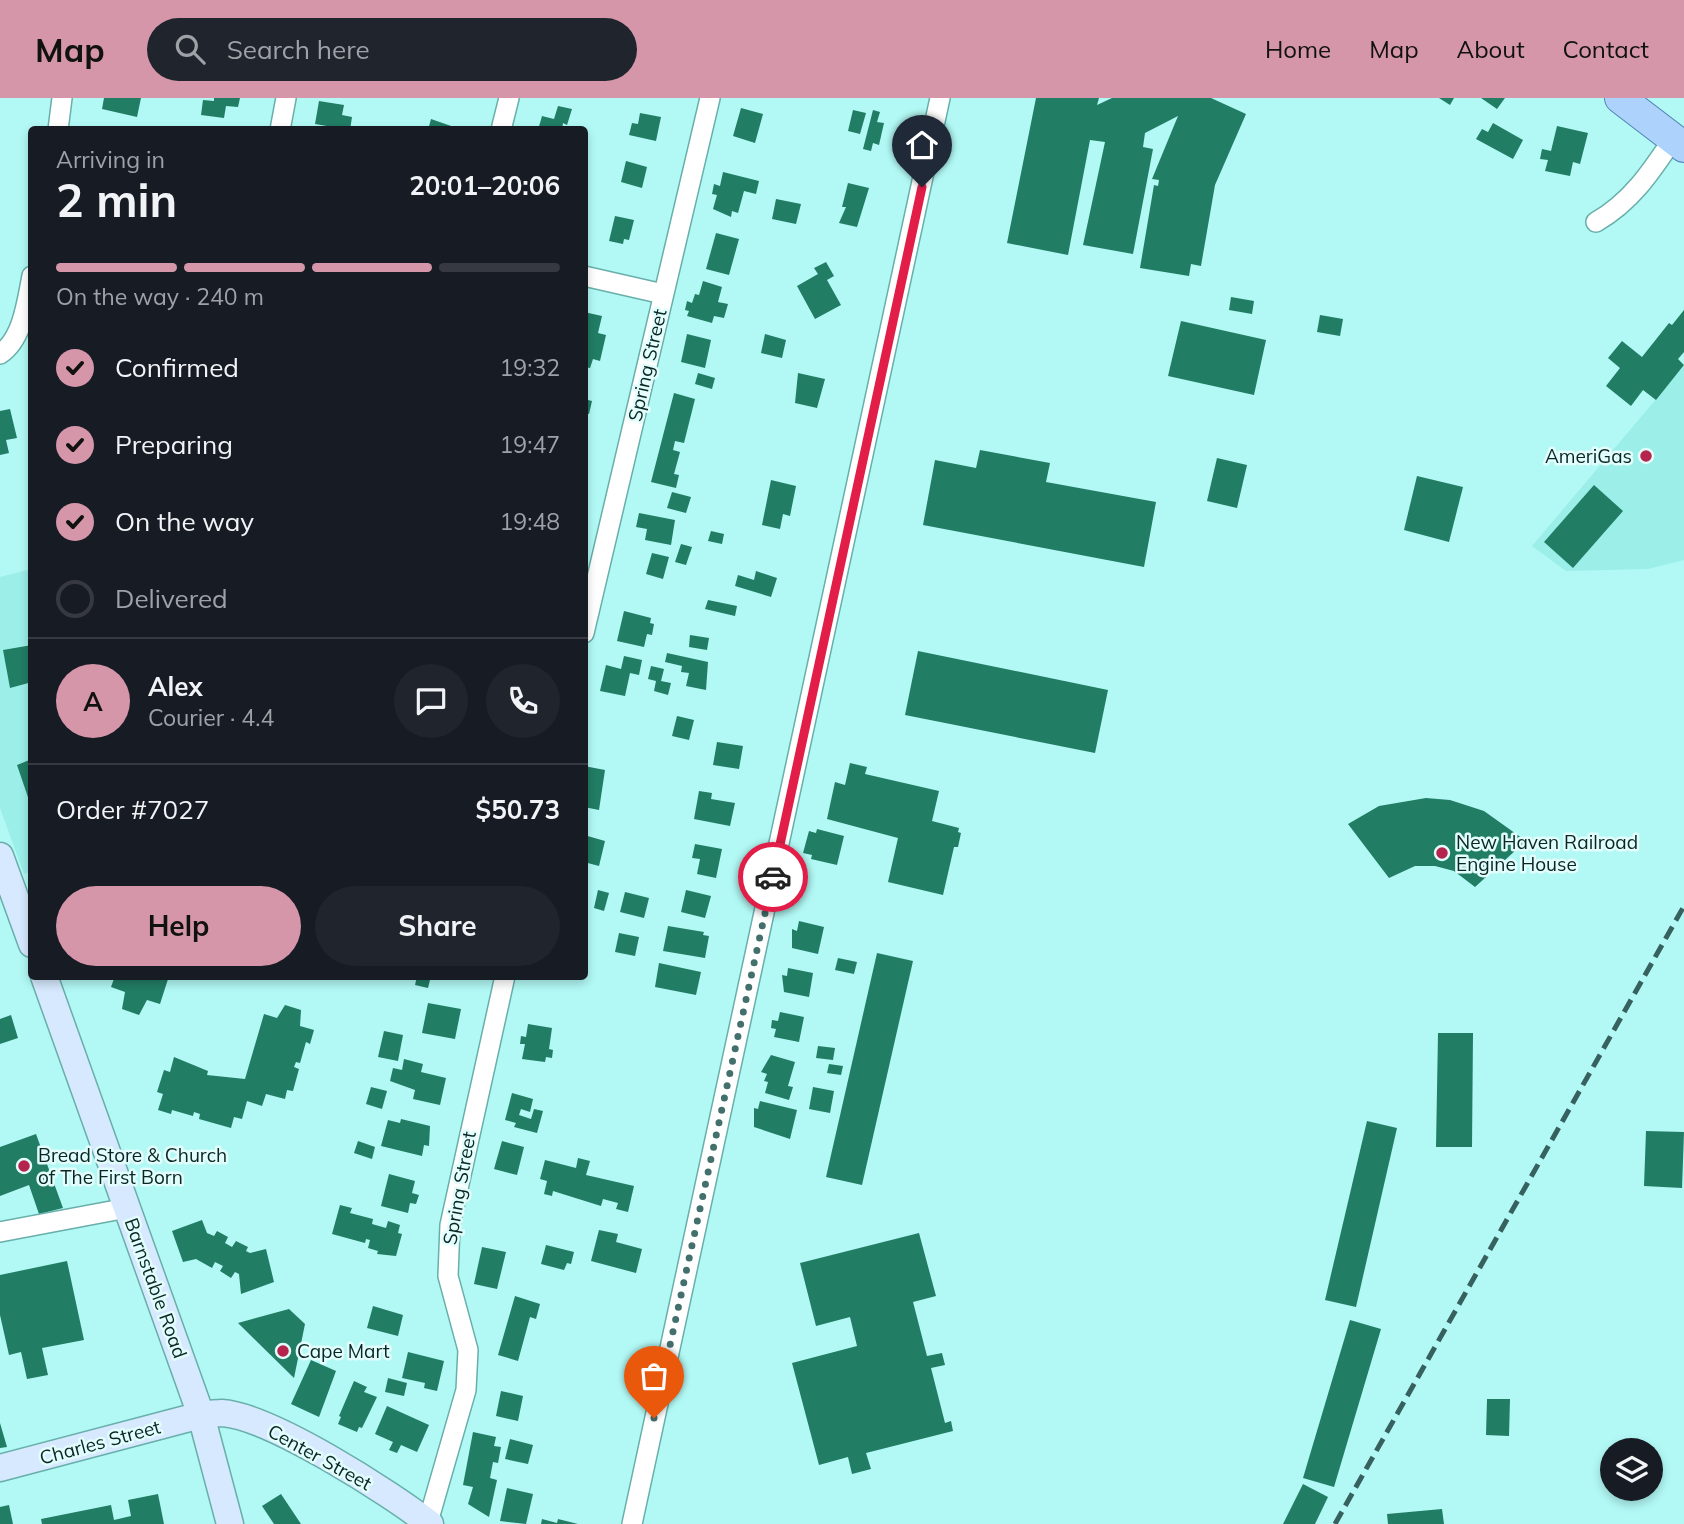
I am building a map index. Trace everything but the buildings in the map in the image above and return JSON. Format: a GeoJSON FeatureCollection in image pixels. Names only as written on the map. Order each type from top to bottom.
{"type":"FeatureCollection","features":[{"type":"Feature","properties":{"kind":"main road"},"geometry":{"type":"LineString","coordinates":[[1620,98],[1678,143]]}},
{"type":"Feature","properties":{"kind":"main road"},"geometry":{"type":"LineString","coordinates":[[0,856],[28,933]]}},
{"type":"Feature","properties":{"kind":"main road","name":"Barnstable Road"},"geometry":{"type":"LineString","coordinates":[[45,980],[201,1415],[230,1524]]}},
{"type":"Feature","properties":{"kind":"main road","name":"Center Street"},"geometry":{"type":"LineString","coordinates":[[201,1415],[224,1413],[288,1436],[401,1502],[429,1523]]}},
{"type":"Feature","properties":{"kind":"main road","name":"Charles Street"},"geometry":{"type":"LineString","coordinates":[[0,1468],[201,1415]]}},
{"type":"Feature","properties":{"kind":"street"},"geometry":{"type":"LineString","coordinates":[[58,126],[62,98]]}},
{"type":"Feature","properties":{"kind":"street"},"geometry":{"type":"LineString","coordinates":[[281,126],[286,98]]}},
{"type":"Feature","properties":{"kind":"street"},"geometry":{"type":"LineString","coordinates":[[502,126],[509,98]]}},
{"type":"Feature","properties":{"kind":"street","name":"Spring Street"},"geometry":{"type":"LineString","coordinates":[[588,616],[710,98]]}},
{"type":"Feature","properties":{"kind":"street"},"geometry":{"type":"LineString","coordinates":[[632,1524],[940,98]]}},
{"type":"Feature","properties":{"kind":"street"},"geometry":{"type":"LineString","coordinates":[[1596,222],[1616,211],[1678,143]]}},
{"type":"Feature","properties":{"kind":"street"},"geometry":{"type":"LineString","coordinates":[[588,277],[663,294]]}},
{"type":"Feature","properties":{"kind":"street"},"geometry":{"type":"LineString","coordinates":[[0,354],[14,339],[28,295]]}},
{"type":"Feature","properties":{"kind":"street","name":"Spring Street"},"geometry":{"type":"LineString","coordinates":[[429,1523],[469,1369],[468,1350],[448,1276],[450,1225],[504,980]]}},
{"type":"Feature","properties":{"kind":"street"},"geometry":{"type":"LineString","coordinates":[[0,1232],[127,1208]]}},
{"type":"Feature","properties":{"kind":"shaded area","name":"AmeriGas"},"geometry":{"type":"Polygon","coordinates":[[[1684,366],[1684,560],[1648,569],[1566,571],[1532,546],[1684,366]]]}},
{"type":"Feature","properties":{"kind":"shaded area"},"geometry":{"type":"Polygon","coordinates":[[[28,570],[28,873],[24,874],[0,808],[0,577],[28,570]]]}},
{"type":"Feature","properties":{"kind":"railway"},"geometry":{"type":"LineString","coordinates":[[1335,1524],[1684,906]]}},
{"type":"Feature","properties":{"kind":"way so far"},"geometry":{"type":"LineString","coordinates":[[654,1418],[773,877]]}},
{"type":"Feature","properties":{"kind":"place","name":"AmeriGas"},"geometry":{"type":"Point","coordinates":[1646,456]}},
{"type":"Feature","properties":{"kind":"place","name":"New Haven Railroad Engine House"},"geometry":{"type":"Point","coordinates":[1442,853]}},
{"type":"Feature","properties":{"kind":"place","name":"Bread Store & Church of The First Born"},"geometry":{"type":"Point","coordinates":[24,1166]}},
{"type":"Feature","properties":{"kind":"place","name":"Cape Mart"},"geometry":{"type":"Point","coordinates":[283,1351]}},
{"type":"Feature","properties":{"kind":"route"},"geometry":{"type":"LineString","coordinates":[[773,877],[922,187]]}}]}
